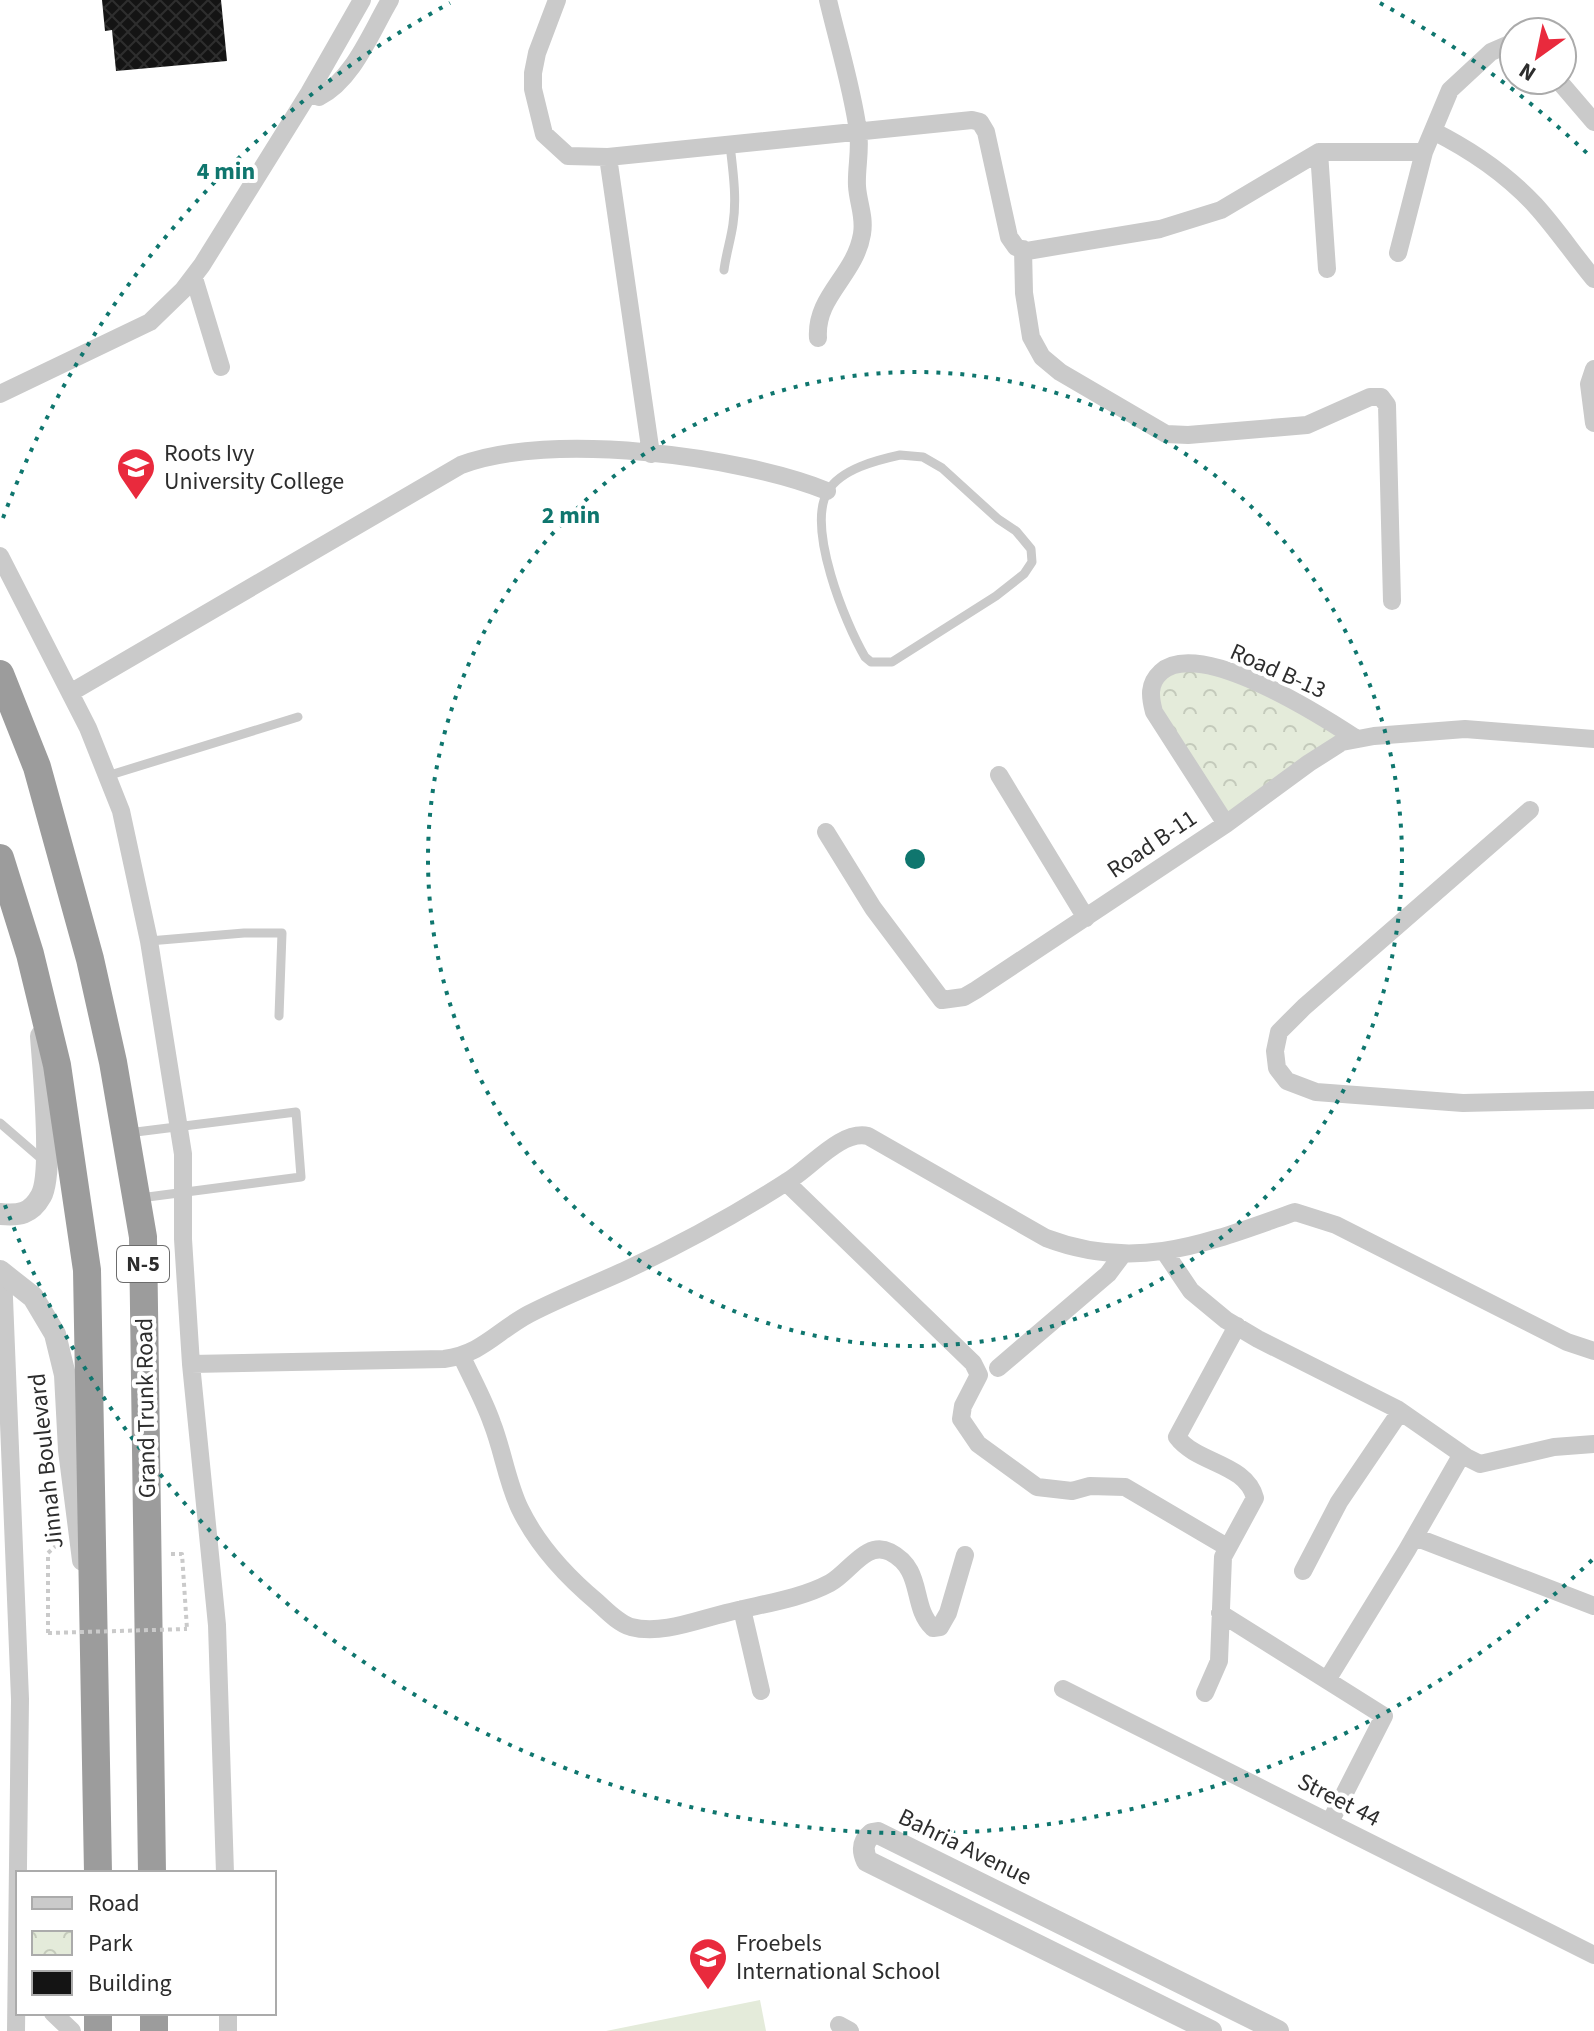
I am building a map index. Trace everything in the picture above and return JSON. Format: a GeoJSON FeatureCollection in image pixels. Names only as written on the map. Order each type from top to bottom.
{"type":"FeatureCollection","features":[{"type":"Feature","properties":{"kind":"highway","name":"Grand Trunk Road"},"geometry":{"type":"LineString","coordinates":[[0,674],[37,767],[90,959],[113,1062],[143,1237],[152,1871]]}},
{"type":"Feature","properties":{"kind":"highway","name":"N-5"},"geometry":{"type":"LineString","coordinates":[[0,858],[4,892],[30,954],[57,1065],[87,1270],[98,1871]]}},
{"type":"Feature","properties":{"kind":"street"},"geometry":{"type":"LineString","coordinates":[[0,394],[150,322],[194,278],[309,93],[362,0]]}},
{"type":"Feature","properties":{"kind":"street"},"geometry":{"type":"LineString","coordinates":[[309,93],[319,97],[332,91],[354,63],[390,0]]}},
{"type":"Feature","properties":{"kind":"street"},"geometry":{"type":"LineString","coordinates":[[557,0],[537,53],[533,89],[544,134],[568,156],[608,157],[972,120],[980,122],[986,132],[1009,237],[1016,247],[1027,251],[1160,229],[1221,210],[1319,152],[1424,152]]}},
{"type":"Feature","properties":{"kind":"street"},"geometry":{"type":"LineString","coordinates":[[818,338],[817,321],[821,309],[851,267],[863,231],[863,211],[857,186],[858,131],[828,0]]}},
{"type":"Feature","properties":{"kind":"street"},"geometry":{"type":"LineString","coordinates":[[1398,253],[1424,152],[1450,90],[1498,49]]}},
{"type":"Feature","properties":{"kind":"street"},"geometry":{"type":"LineString","coordinates":[[1572,96],[1594,122]]}},
{"type":"Feature","properties":{"kind":"street"},"geometry":{"type":"LineString","coordinates":[[1433,131],[1498,172],[1534,204],[1594,279]]}},
{"type":"Feature","properties":{"kind":"street"},"geometry":{"type":"LineString","coordinates":[[1319,152],[1327,269]]}},
{"type":"Feature","properties":{"kind":"street"},"geometry":{"type":"LineString","coordinates":[[608,157],[651,454]]}},
{"type":"Feature","properties":{"kind":"street"},"geometry":{"type":"LineString","coordinates":[[1023,249],[1024,293],[1031,337],[1042,357],[1060,372],[1166,434],[1307,425],[1370,397],[1381,397],[1387,405],[1392,601]]}},
{"type":"Feature","properties":{"kind":"street"},"geometry":{"type":"LineString","coordinates":[[194,278],[221,367]]}},
{"type":"Feature","properties":{"kind":"street"},"geometry":{"type":"LineString","coordinates":[[1594,369],[1589,384],[1594,423]]}},
{"type":"Feature","properties":{"kind":"street"},"geometry":{"type":"LineString","coordinates":[[70,693],[461,465],[483,456],[569,449],[651,454],[796,479],[827,491]]}},
{"type":"Feature","properties":{"kind":"street"},"geometry":{"type":"LineString","coordinates":[[0,556],[70,693],[121,811],[149,941],[183,1154],[183,1239],[191,1364],[217,1625],[225,1871]]}},
{"type":"Feature","properties":{"kind":"street","name":"Road B-13"},"geometry":{"type":"LineString","coordinates":[[1226,824],[1154,712],[1149,695],[1162,670],[1182,663],[1207,665],[1254,681],[1296,701],[1357,739]]}},
{"type":"Feature","properties":{"kind":"street","name":"Road B-11"},"geometry":{"type":"LineString","coordinates":[[826,832],[873,908],[942,1000],[964,997],[976,990],[1226,824],[1342,742],[1465,729],[1594,739]]}},
{"type":"Feature","properties":{"kind":"street"},"geometry":{"type":"LineString","coordinates":[[999,775],[1086,918]]}},
{"type":"Feature","properties":{"kind":"street"},"geometry":{"type":"LineString","coordinates":[[1530,810],[1279,1032],[1275,1051],[1277,1068],[1287,1081],[1316,1092],[1463,1103],[1594,1100]]}},
{"type":"Feature","properties":{"kind":"street"},"geometry":{"type":"LineString","coordinates":[[0,1214],[19,1216],[32,1208],[43,1193],[46,1163],[40,1025],[30,954]]}},
{"type":"Feature","properties":{"kind":"street"},"geometry":{"type":"LineString","coordinates":[[191,1364],[462,1357],[480,1349],[527,1315],[706,1231],[810,1167],[844,1138],[858,1134],[868,1136],[1046,1238],[1077,1250],[1123,1254],[1164,1251],[1208,1242],[1295,1212],[1336,1225],[1567,1342],[1594,1351]]}},
{"type":"Feature","properties":{"kind":"street"},"geometry":{"type":"LineString","coordinates":[[786,1182],[973,1363],[979,1375],[963,1406],[961,1419],[978,1444],[1037,1487],[1072,1491],[1090,1486],[1125,1487],[1227,1547]]}},
{"type":"Feature","properties":{"kind":"street"},"geometry":{"type":"LineString","coordinates":[[1164,1251],[1199,1300],[1237,1326],[1400,1412],[1480,1464],[1554,1447],[1594,1444]]}},
{"type":"Feature","properties":{"kind":"street"},"geometry":{"type":"LineString","coordinates":[[998,1368],[1108,1274],[1123,1254]]}},
{"type":"Feature","properties":{"kind":"street"},"geometry":{"type":"LineString","coordinates":[[2,1272],[20,1699],[18,1871]]}},
{"type":"Feature","properties":{"kind":"street","name":"Jinnah Boulevard"},"geometry":{"type":"LineString","coordinates":[[2,1272],[33,1297],[55,1334],[65,1375],[77,1527],[93,1621]]}},
{"type":"Feature","properties":{"kind":"street"},"geometry":{"type":"LineString","coordinates":[[1205,1693],[1219,1661],[1223,1557],[1255,1498],[1248,1481],[1189,1448],[1177,1437],[1237,1326]]}},
{"type":"Feature","properties":{"kind":"street"},"geometry":{"type":"LineString","coordinates":[[462,1357],[492,1423],[519,1508],[535,1536],[589,1596],[630,1627],[657,1629],[793,1597],[833,1581],[875,1548],[887,1551],[908,1566],[926,1621],[933,1628],[940,1627],[948,1613],[965,1555]]}},
{"type":"Feature","properties":{"kind":"street"},"geometry":{"type":"LineString","coordinates":[[1303,1571],[1335,1510],[1400,1412]]}},
{"type":"Feature","properties":{"kind":"street"},"geometry":{"type":"LineString","coordinates":[[1327,1680],[1462,1454]]}},
{"type":"Feature","properties":{"kind":"street"},"geometry":{"type":"LineString","coordinates":[[1415,1537],[1594,1606]]}},
{"type":"Feature","properties":{"kind":"street"},"geometry":{"type":"LineString","coordinates":[[742,1609],[761,1691]]}},
{"type":"Feature","properties":{"kind":"street"},"geometry":{"type":"LineString","coordinates":[[1220,1613],[1384,1716],[1330,1822]]}},
{"type":"Feature","properties":{"kind":"street","name":"Street 44"},"geometry":{"type":"LineString","coordinates":[[1063,1689],[1594,1955]]}},
{"type":"Feature","properties":{"kind":"street","name":"Bahria Avenue"},"geometry":{"type":"LineString","coordinates":[[1211,2031],[867,1861],[862,1851],[864,1844],[872,1834],[878,1833],[1278,2031]]}},
{"type":"Feature","properties":{"kind":"street"},"geometry":{"type":"LineString","coordinates":[[55,2015],[72,2031]]}},
{"type":"Feature","properties":{"kind":"lane"},"geometry":{"type":"LineString","coordinates":[[724,270],[733,226],[730,145]]}},
{"type":"Feature","properties":{"kind":"lane"},"geometry":{"type":"LineString","coordinates":[[900,455],[923,457],[942,468],[998,519],[1016,531],[1031,549],[1032,562],[1024,574],[996,596],[892,662],[871,662],[856,642],[827,556],[820,521],[827,491],[840,478],[876,460],[900,455]]}},
{"type":"Feature","properties":{"kind":"lane"},"geometry":{"type":"LineString","coordinates":[[107,776],[298,717]]}},
{"type":"Feature","properties":{"kind":"lane"},"geometry":{"type":"LineString","coordinates":[[149,941],[282,933],[279,1016]]}},
{"type":"Feature","properties":{"kind":"lane"},"geometry":{"type":"LineString","coordinates":[[125,1133],[296,1112],[301,1177],[136,1199]]}},
{"type":"Feature","properties":{"kind":"lane"},"geometry":{"type":"LineString","coordinates":[[0,1123],[46,1163]]}},
{"type":"Feature","properties":{"kind":"path"},"geometry":{"type":"LineString","coordinates":[[48,1553],[48,1633],[187,1629],[182,1554]]}},
{"type":"Feature","properties":{"kind":"green space"},"geometry":{"type":"Polygon","coordinates":[[[1180,666],[1251,684],[1353,738],[1228,819],[1158,711],[1153,693],[1165,672],[1180,666]]]}},
{"type":"Feature","properties":{"kind":"green space"},"geometry":{"type":"Polygon","coordinates":[[[760,2000],[766,2031],[606,2031],[760,2000]]]}},
{"type":"Feature","properties":{"kind":"building"},"geometry":{"type":"Polygon","coordinates":[[[102,0],[221,0],[227,61],[116,71],[112,30],[105,31],[102,0]]]}},
{"type":"Feature","properties":{"kind":"place","name":"Roots Ivy University College"},"geometry":{"type":"Point","coordinates":[136,501]}},
{"type":"Feature","properties":{"kind":"place","name":"Froebels International School"},"geometry":{"type":"Point","coordinates":[708,1991]}}]}
